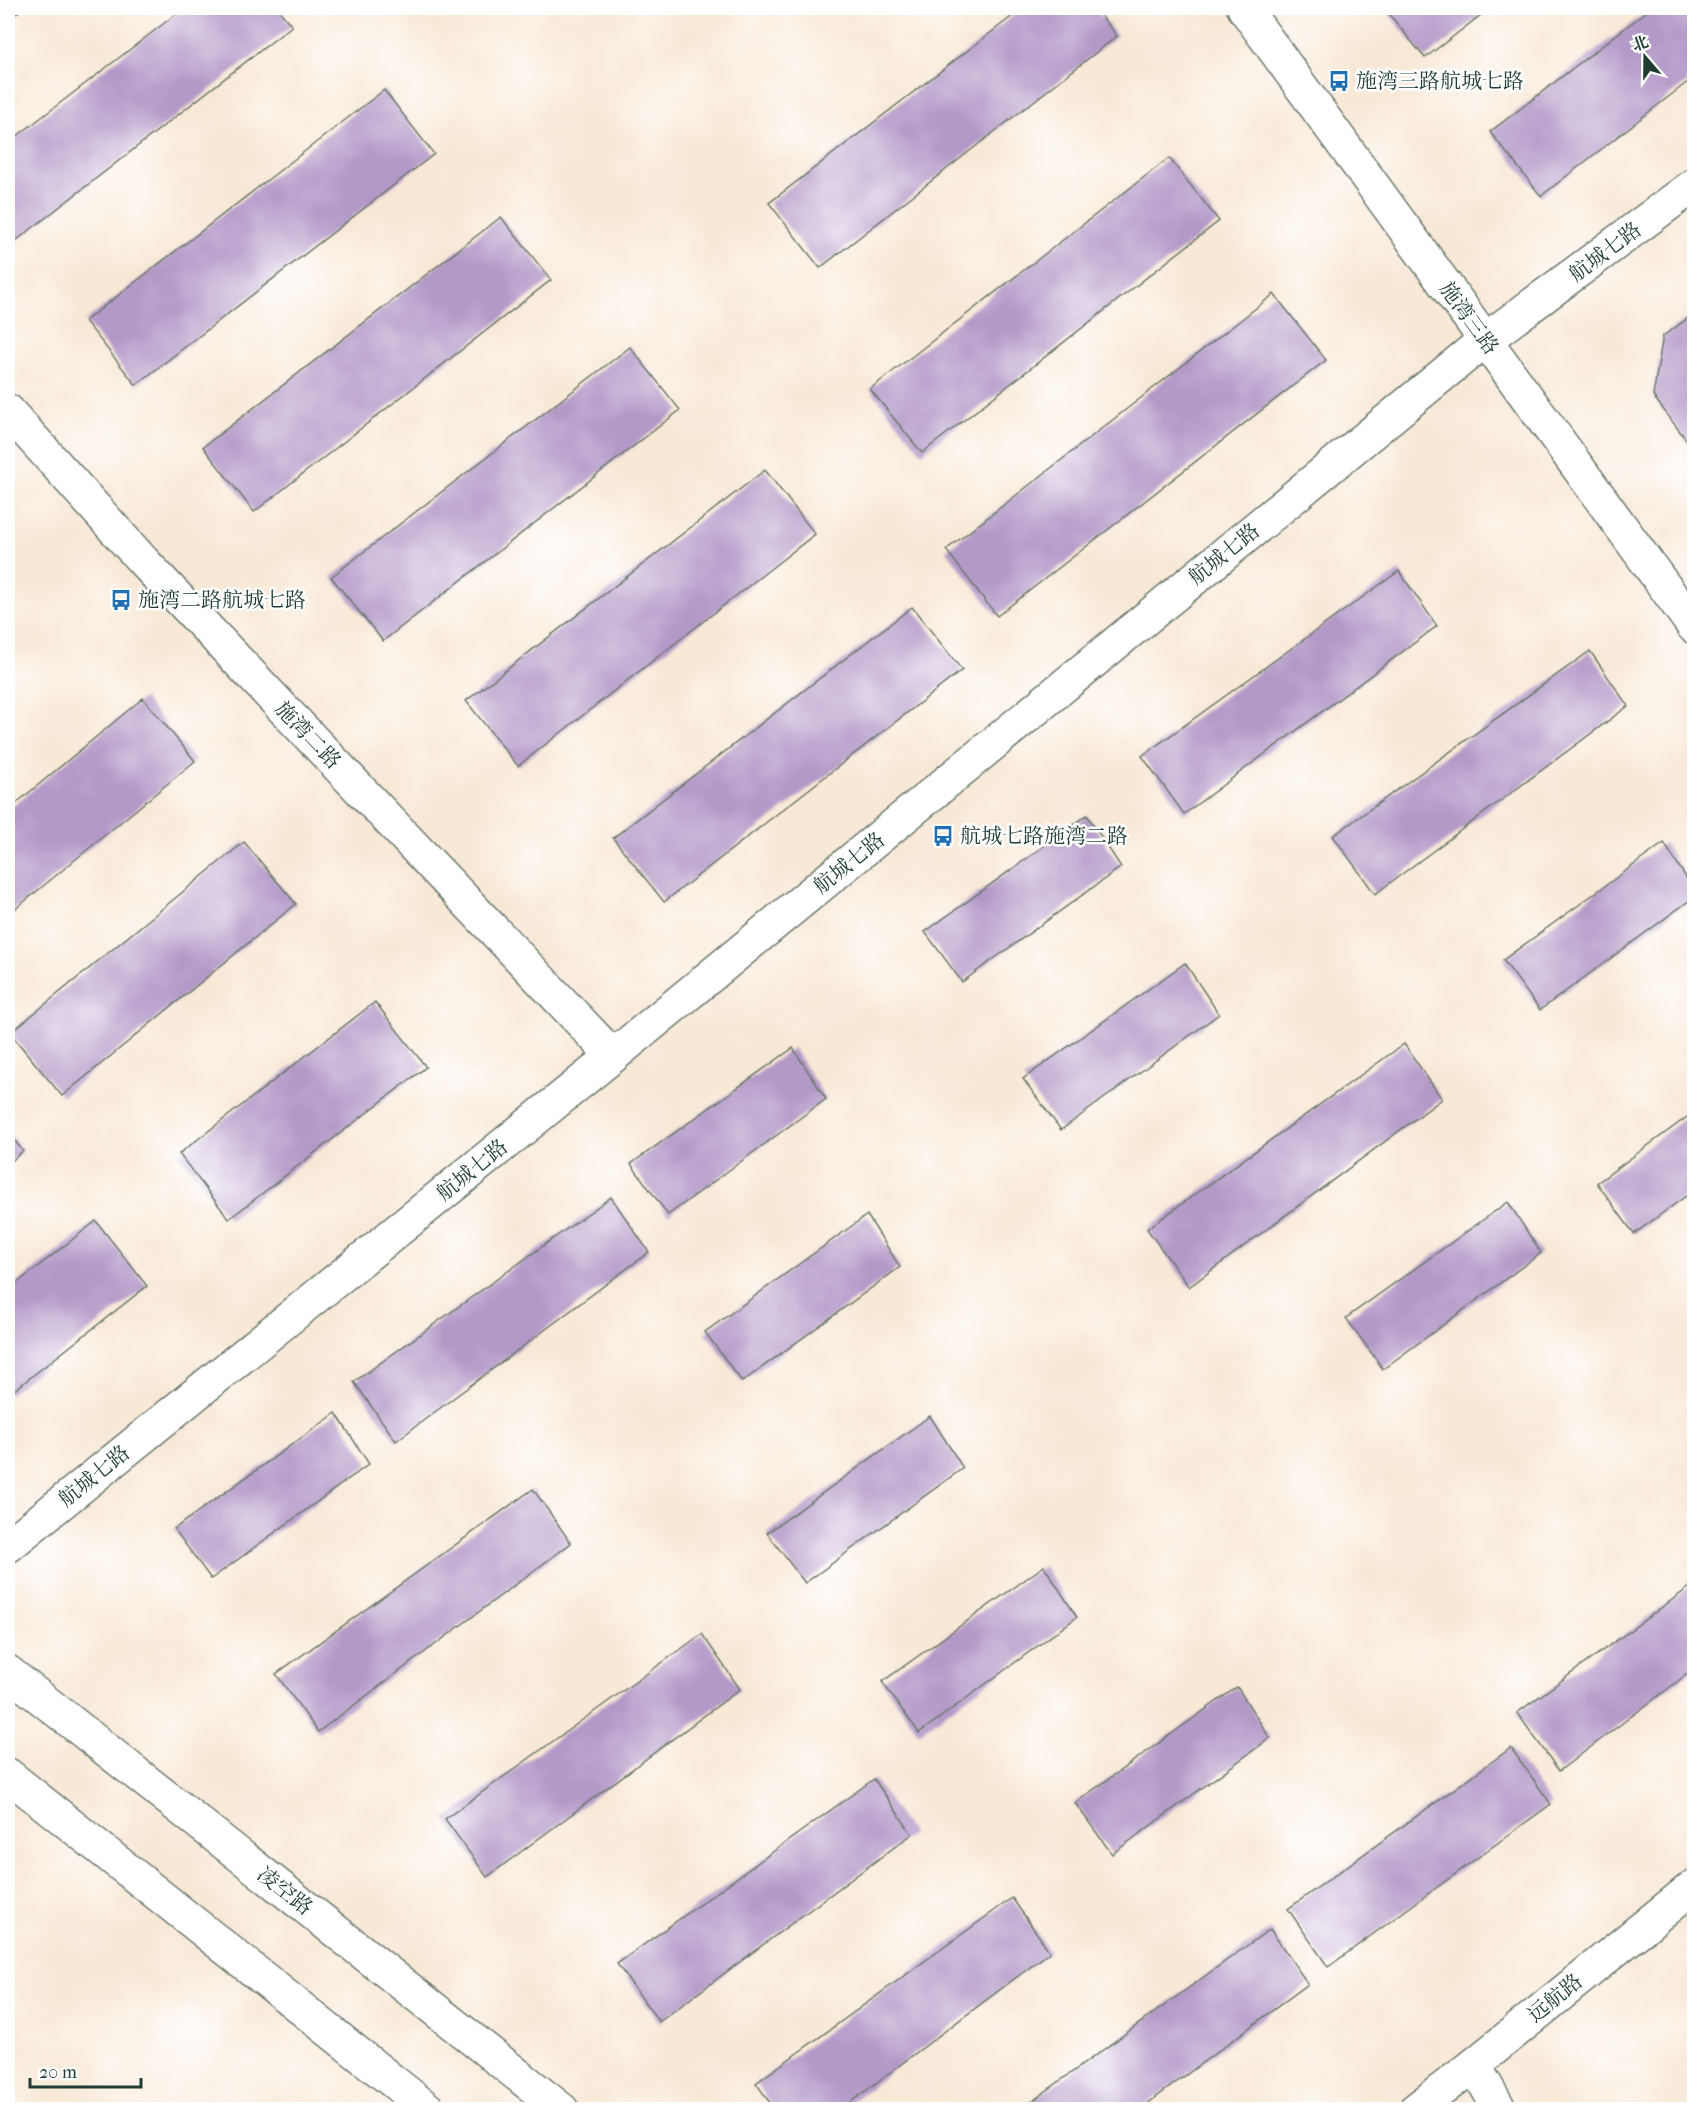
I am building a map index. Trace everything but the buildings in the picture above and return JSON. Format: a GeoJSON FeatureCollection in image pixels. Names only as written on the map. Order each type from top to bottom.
{"type":"FeatureCollection","features":[{"type":"Feature","properties":{"kind":"street","name":"施湾三路"},"geometry":{"type":"LineString","coordinates":[[1244,8],[1695,627]]}},
{"type":"Feature","properties":{"kind":"street","name":"航城七路"},"geometry":{"type":"LineString","coordinates":[[8,1546],[613,1056],[1485,340],[1695,185]]}},
{"type":"Feature","properties":{"kind":"street","name":"施湾二路"},"geometry":{"type":"LineString","coordinates":[[8,411],[144,562],[613,1056]]}},
{"type":"Feature","properties":{"kind":"street","name":"凌空路"},"geometry":{"type":"LineString","coordinates":[[8,1672],[562,2109]]}},
{"type":"Feature","properties":{"kind":"street"},"geometry":{"type":"LineString","coordinates":[[8,1775],[429,2109]]}},
{"type":"Feature","properties":{"kind":"street","name":"远航路"},"geometry":{"type":"LineString","coordinates":[[1415,2109],[1695,1886]]}},
{"type":"Feature","properties":{"kind":"street"},"geometry":{"type":"LineString","coordinates":[[1474,2064],[1500,2109]]}},
{"type":"Feature","properties":{"kind":"place","name":"施湾三路航城七路"},"geometry":{"type":"Point","coordinates":[1339,81]}},
{"type":"Feature","properties":{"kind":"place","name":"施湾二路航城七路"},"geometry":{"type":"Point","coordinates":[121,600]}},
{"type":"Feature","properties":{"kind":"place","name":"航城七路施湾二路"},"geometry":{"type":"Point","coordinates":[943,836]}}]}
